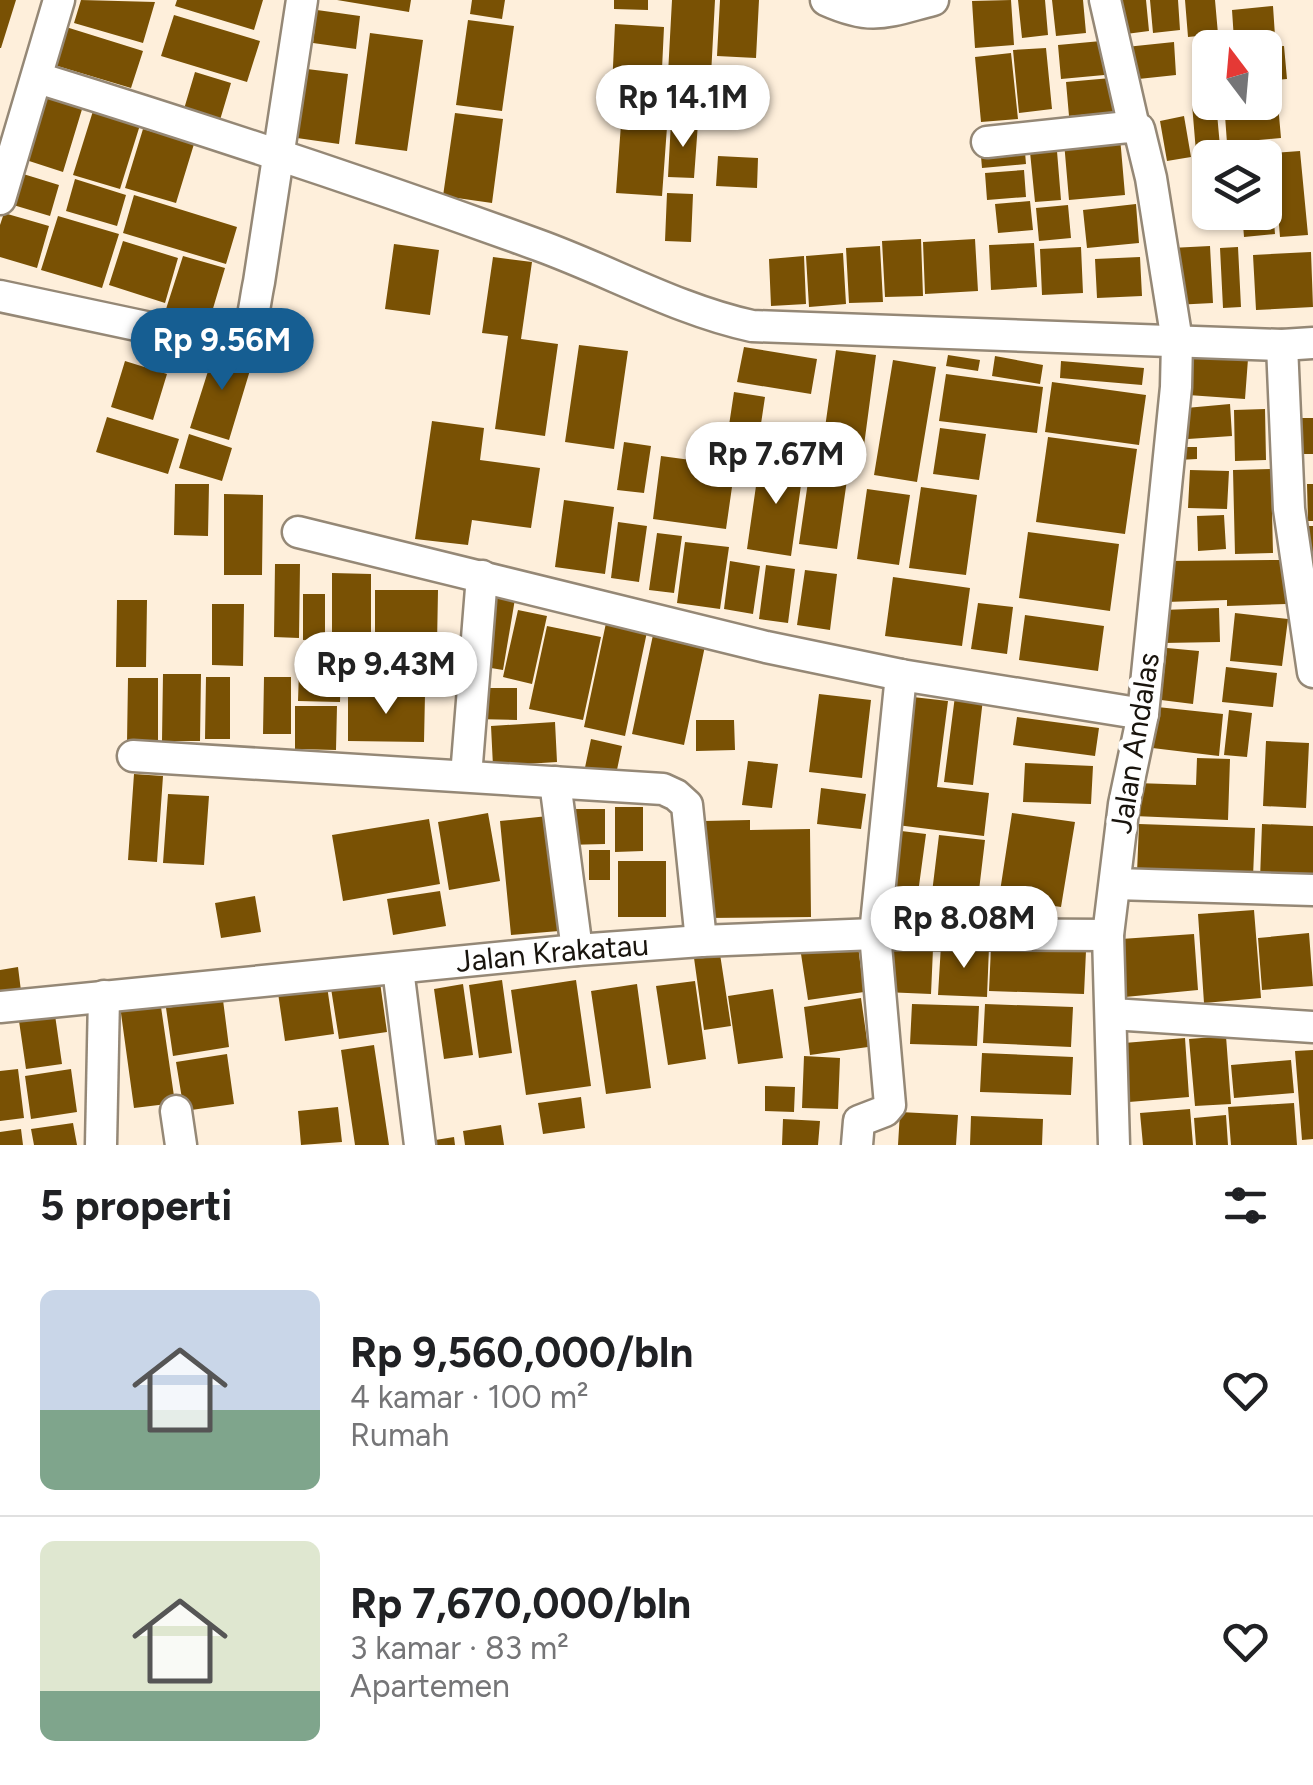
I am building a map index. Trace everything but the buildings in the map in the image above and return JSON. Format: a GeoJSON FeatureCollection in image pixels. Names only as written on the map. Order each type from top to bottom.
{"type":"FeatureCollection","features":[{"type":"Feature","properties":{"kind":"street"},"geometry":{"type":"LineString","coordinates":[[0,200],[59,0]]}},
{"type":"Feature","properties":{"kind":"street"},"geometry":{"type":"LineString","coordinates":[[0,296],[207,340],[232,341],[241,337],[252,320],[302,0]]}},
{"type":"Feature","properties":{"kind":"street"},"geometry":{"type":"LineString","coordinates":[[826,0],[855,12],[876,14],[934,0]]}},
{"type":"Feature","properties":{"kind":"street","name":"Jalan Andalas"},"geometry":{"type":"LineString","coordinates":[[1106,0],[1134,127],[1143,138],[1177,342],[1162,550],[1143,714],[1124,804],[1108,935],[1114,1145]]}},
{"type":"Feature","properties":{"kind":"street"},"geometry":{"type":"LineString","coordinates":[[38,78],[279,154],[542,246],[709,314],[752,326],[1282,345],[1313,342]]}},
{"type":"Feature","properties":{"kind":"street"},"geometry":{"type":"LineString","coordinates":[[986,142],[1134,127]]}},
{"type":"Feature","properties":{"kind":"street"},"geometry":{"type":"LineString","coordinates":[[1282,345],[1289,509],[1313,672]]}},
{"type":"Feature","properties":{"kind":"street"},"geometry":{"type":"LineString","coordinates":[[298,532],[901,676],[1143,714]]}},
{"type":"Feature","properties":{"kind":"street"},"geometry":{"type":"LineString","coordinates":[[466,776],[482,576]]}},
{"type":"Feature","properties":{"kind":"street"},"geometry":{"type":"LineString","coordinates":[[857,1145],[859,1122],[890,1106],[875,934],[901,676]]}},
{"type":"Feature","properties":{"kind":"street"},"geometry":{"type":"LineString","coordinates":[[134,756],[663,789],[687,805],[701,941]]}},
{"type":"Feature","properties":{"kind":"street"},"geometry":{"type":"LineString","coordinates":[[554,782],[576,950]]}},
{"type":"Feature","properties":{"kind":"street"},"geometry":{"type":"LineString","coordinates":[[1115,884],[1313,890]]}},
{"type":"Feature","properties":{"kind":"street","name":"Jalan Krakatau"},"geometry":{"type":"LineString","coordinates":[[0,1007],[701,941],[875,934],[1108,935]]}},
{"type":"Feature","properties":{"kind":"street"},"geometry":{"type":"LineString","coordinates":[[398,968],[420,1145]]}},
{"type":"Feature","properties":{"kind":"street"},"geometry":{"type":"LineString","coordinates":[[101,1145],[104,996]]}},
{"type":"Feature","properties":{"kind":"street"},"geometry":{"type":"LineString","coordinates":[[1112,1014],[1313,1028]]}},
{"type":"Feature","properties":{"kind":"street"},"geometry":{"type":"LineString","coordinates":[[176,1111],[181,1145]]}}]}
